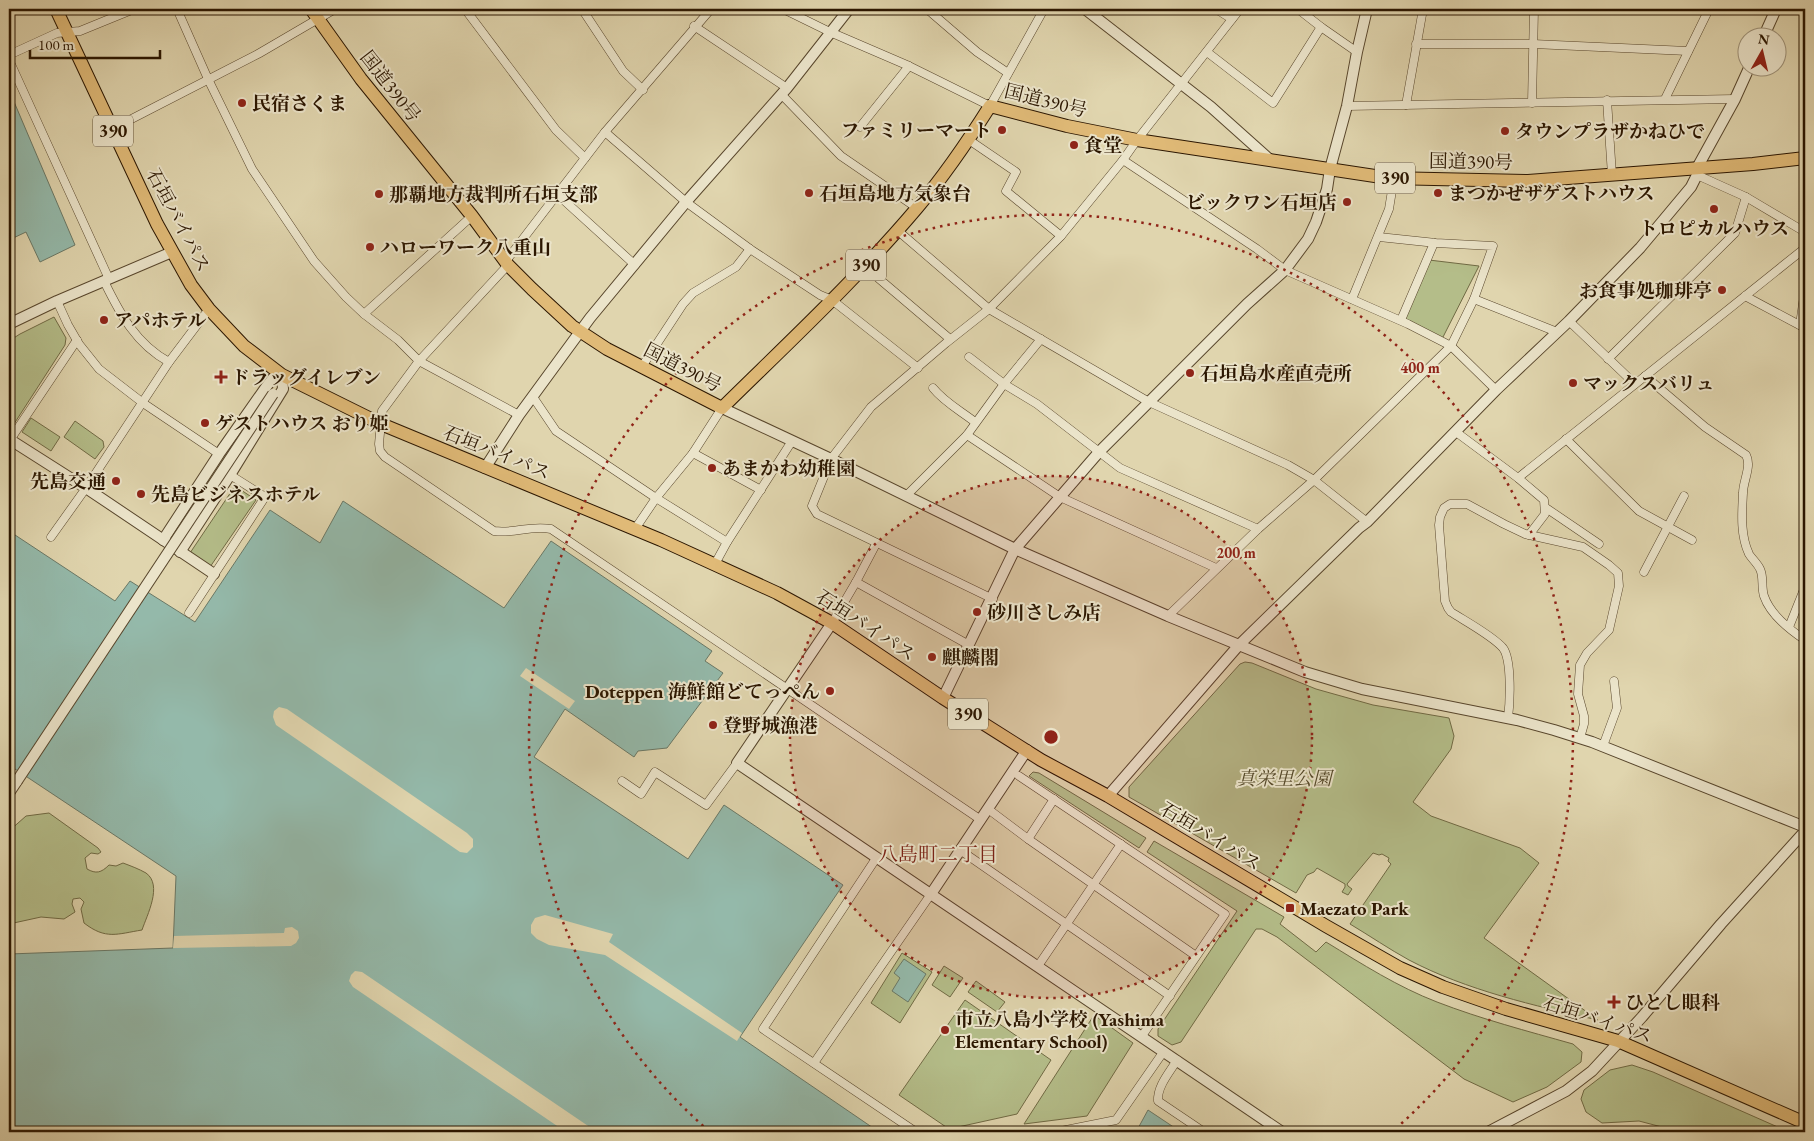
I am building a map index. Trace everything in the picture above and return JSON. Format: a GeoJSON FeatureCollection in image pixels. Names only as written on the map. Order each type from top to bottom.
{"type":"FeatureCollection","features":[{"type":"Feature","properties":{"kind":"highway","name":"石垣バイパス"},"geometry":{"type":"LineString","coordinates":[[56,9],[112,129],[172,252],[190,284],[209,309],[244,346],[282,375],[381,424],[635,529],[778,593],[832,623],[942,698],[1027,750],[1400,968],[1443,987],[1506,1009],[1618,1041],[1805,1123]]}},
{"type":"Feature","properties":{"kind":"highway","name":"国道390号"},"geometry":{"type":"LineString","coordinates":[[315,14],[361,79],[472,216],[507,263],[532,289],[580,332],[641,368],[722,408],[832,300],[917,208],[969,140],[990,106],[1067,126],[1137,140],[1394,178],[1528,181],[1612,175],[1697,172],[1805,158]]}},
{"type":"Feature","properties":{"kind":"street"},"geometry":{"type":"LineString","coordinates":[[9,55],[57,33],[80,31],[134,9]]}},
{"type":"Feature","properties":{"kind":"street"},"geometry":{"type":"LineString","coordinates":[[177,9],[252,169],[314,261],[346,297],[364,314],[398,340],[419,361],[519,415]]}},
{"type":"Feature","properties":{"kind":"street"},"geometry":{"type":"LineString","coordinates":[[112,129],[258,54],[315,14],[335,9]]}},
{"type":"Feature","properties":{"kind":"street"},"geometry":{"type":"LineString","coordinates":[[465,9],[556,130],[584,158]]}},
{"type":"Feature","properties":{"kind":"street"},"geometry":{"type":"LineString","coordinates":[[582,9],[623,71],[643,90]]}},
{"type":"Feature","properties":{"kind":"street"},"geometry":{"type":"LineString","coordinates":[[711,9],[694,26],[643,90],[584,158],[507,263],[419,361],[382,411],[380,451],[385,457],[494,531],[506,533],[538,526],[551,528],[981,820]]}},
{"type":"Feature","properties":{"kind":"street"},"geometry":{"type":"LineString","coordinates":[[782,9],[909,66],[990,106],[1044,9]]}},
{"type":"Feature","properties":{"kind":"street"},"geometry":{"type":"LineString","coordinates":[[485,468],[519,415],[580,332],[686,202],[784,91],[849,9]]}},
{"type":"Feature","properties":{"kind":"street"},"geometry":{"type":"LineString","coordinates":[[927,9],[977,52],[1008,73]]}},
{"type":"Feature","properties":{"kind":"street"},"geometry":{"type":"LineString","coordinates":[[1085,9],[1211,107],[1268,158]]}},
{"type":"Feature","properties":{"kind":"street"},"geometry":{"type":"LineString","coordinates":[[1216,9],[1232,20]]}},
{"type":"Feature","properties":{"kind":"street"},"geometry":{"type":"LineString","coordinates":[[993,598],[876,544],[817,514],[812,506],[831,459],[872,407],[989,309],[1061,236],[1123,160],[1240,9]]}},
{"type":"Feature","properties":{"kind":"street"},"geometry":{"type":"LineString","coordinates":[[1298,9],[1356,52]]}},
{"type":"Feature","properties":{"kind":"street"},"geometry":{"type":"LineString","coordinates":[[942,698],[993,598],[1015,549],[1099,452],[1247,304],[1285,270],[1297,255],[1316,222],[1327,189],[1330,169],[1347,106],[1356,52],[1367,9]]}},
{"type":"Feature","properties":{"kind":"street"},"geometry":{"type":"LineString","coordinates":[[1406,105],[1423,9]]}},
{"type":"Feature","properties":{"kind":"street"},"geometry":{"type":"LineString","coordinates":[[1532,103],[1534,9]]}},
{"type":"Feature","properties":{"kind":"street"},"geometry":{"type":"LineString","coordinates":[[1665,99],[1709,9]]}},
{"type":"Feature","properties":{"kind":"street"},"geometry":{"type":"LineString","coordinates":[[1767,28],[1776,9]]}},
{"type":"Feature","properties":{"kind":"street"},"geometry":{"type":"LineString","coordinates":[[694,26],[784,91],[841,156],[917,208]]}},
{"type":"Feature","properties":{"kind":"street"},"geometry":{"type":"LineString","coordinates":[[1207,52],[1272,103],[1321,27]]}},
{"type":"Feature","properties":{"kind":"street"},"geometry":{"type":"LineString","coordinates":[[1416,44],[1533,44],[1688,51]]}},
{"type":"Feature","properties":{"kind":"street"},"geometry":{"type":"LineString","coordinates":[[9,60],[122,317],[132,331],[158,356],[169,362]]}},
{"type":"Feature","properties":{"kind":"street"},"geometry":{"type":"LineString","coordinates":[[860,126],[909,66]]}},
{"type":"Feature","properties":{"kind":"street"},"geometry":{"type":"LineString","coordinates":[[1108,796],[1239,645],[1367,522],[1496,390],[1569,321],[1640,248],[1691,187],[1744,78]]}},
{"type":"Feature","properties":{"kind":"street"},"geometry":{"type":"LineString","coordinates":[[1347,106],[1735,98]]}},
{"type":"Feature","properties":{"kind":"street"},"geometry":{"type":"LineString","coordinates":[[1607,100],[1612,175]]}},
{"type":"Feature","properties":{"kind":"street"},"geometry":{"type":"LineString","coordinates":[[605,132],[686,202],[750,249],[820,295],[832,300],[918,368]]}},
{"type":"Feature","properties":{"kind":"street"},"geometry":{"type":"LineString","coordinates":[[969,140],[1016,172],[1006,191],[1061,236]]}},
{"type":"Feature","properties":{"kind":"street"},"geometry":{"type":"LineString","coordinates":[[1123,160],[1257,249],[1285,270],[1401,320],[1451,346],[1496,390]]}},
{"type":"Feature","properties":{"kind":"street"},"geometry":{"type":"LineString","coordinates":[[1697,172],[1746,197],[1805,232]]}},
{"type":"Feature","properties":{"kind":"street"},"geometry":{"type":"LineString","coordinates":[[1352,299],[1389,209],[1394,178]]}},
{"type":"Feature","properties":{"kind":"street"},"geometry":{"type":"LineString","coordinates":[[557,194],[635,265]]}},
{"type":"Feature","properties":{"kind":"street"},"geometry":{"type":"LineString","coordinates":[[1608,359],[1735,233],[1746,197]]}},
{"type":"Feature","properties":{"kind":"street"},"geometry":{"type":"LineString","coordinates":[[364,314],[472,216]]}},
{"type":"Feature","properties":{"kind":"street"},"geometry":{"type":"LineString","coordinates":[[897,230],[989,309],[1149,402],[1288,465],[1314,480],[1367,522]]}},
{"type":"Feature","properties":{"kind":"street"},"geometry":{"type":"LineString","coordinates":[[1168,616],[1216,568],[1314,480],[1451,346],[1474,298],[1493,246],[1434,243],[1379,237]]}},
{"type":"Feature","properties":{"kind":"street"},"geometry":{"type":"LineString","coordinates":[[1401,320],[1434,243]]}},
{"type":"Feature","properties":{"kind":"street"},"geometry":{"type":"LineString","coordinates":[[1518,478],[1805,248]]}},
{"type":"Feature","properties":{"kind":"street"},"geometry":{"type":"LineString","coordinates":[[641,368],[683,304],[693,293],[736,267],[750,249]]}},
{"type":"Feature","properties":{"kind":"street"},"geometry":{"type":"LineString","coordinates":[[9,324],[57,301],[172,252]]}},
{"type":"Feature","properties":{"kind":"street"},"geometry":{"type":"LineString","coordinates":[[864,266],[950,340]]}},
{"type":"Feature","properties":{"kind":"street"},"geometry":{"type":"LineString","coordinates":[[1745,296],[1803,327],[1805,289]]}},
{"type":"Feature","properties":{"kind":"street"},"geometry":{"type":"LineString","coordinates":[[1474,298],[1556,332]]}},
{"type":"Feature","properties":{"kind":"street"},"geometry":{"type":"LineString","coordinates":[[57,301],[77,340],[99,369],[143,403],[219,454]]}},
{"type":"Feature","properties":{"kind":"street"},"geometry":{"type":"LineString","coordinates":[[52,536],[169,362],[209,309]]}},
{"type":"Feature","properties":{"kind":"street"},"geometry":{"type":"LineString","coordinates":[[1569,321],[1635,384]]}},
{"type":"Feature","properties":{"kind":"street"},"geometry":{"type":"LineString","coordinates":[[906,496],[967,435],[1004,384],[1041,339]]}},
{"type":"Feature","properties":{"kind":"street"},"geometry":{"type":"LineString","coordinates":[[77,340],[9,439],[214,574]]}},
{"type":"Feature","properties":{"kind":"street"},"geometry":{"type":"LineString","coordinates":[[970,357],[1004,384],[1038,404],[1120,468],[1258,529]]}},
{"type":"Feature","properties":{"kind":"street"},"geometry":{"type":"LineString","coordinates":[[9,793],[273,394],[282,375]]}},
{"type":"Feature","properties":{"kind":"street"},"geometry":{"type":"LineString","coordinates":[[163,540],[212,464],[267,385],[273,378],[282,375]]}},
{"type":"Feature","properties":{"kind":"street"},"geometry":{"type":"LineString","coordinates":[[180,552],[283,389],[282,375]]}},
{"type":"Feature","properties":{"kind":"street"},"geometry":{"type":"LineString","coordinates":[[1645,376],[1705,427],[1746,455],[1748,459],[1743,490],[1743,535],[1749,554],[1760,570],[1764,595],[1769,607],[1805,640]]}},
{"type":"Feature","properties":{"kind":"street"},"geometry":{"type":"LineString","coordinates":[[933,388],[942,400],[956,407],[975,422]]}},
{"type":"Feature","properties":{"kind":"street"},"geometry":{"type":"LineString","coordinates":[[532,397],[556,431],[656,498],[727,542]]}},
{"type":"Feature","properties":{"kind":"street"},"geometry":{"type":"LineString","coordinates":[[635,529],[656,498],[693,453],[722,408],[1015,549],[1168,616],[1305,672],[1354,687],[1508,718],[1580,738],[1805,827]]}},
{"type":"Feature","properties":{"kind":"street"},"geometry":{"type":"LineString","coordinates":[[1456,432],[1518,478],[1544,500],[1546,508],[1543,518],[1529,535]]}},
{"type":"Feature","properties":{"kind":"street"},"geometry":{"type":"LineString","coordinates":[[967,435],[1060,497],[1216,568]]}},
{"type":"Feature","properties":{"kind":"street"},"geometry":{"type":"LineString","coordinates":[[1566,439],[1639,511],[1692,540]]}},
{"type":"Feature","properties":{"kind":"street"},"geometry":{"type":"LineString","coordinates":[[715,564],[727,542],[792,441]]}},
{"type":"Feature","properties":{"kind":"street"},"geometry":{"type":"LineString","coordinates":[[693,453],[761,490]]}},
{"type":"Feature","properties":{"kind":"street"},"geometry":{"type":"LineString","coordinates":[[189,613],[265,497],[212,464]]}},
{"type":"Feature","properties":{"kind":"street"},"geometry":{"type":"LineString","coordinates":[[1644,572],[1684,496]]}},
{"type":"Feature","properties":{"kind":"street"},"geometry":{"type":"LineString","coordinates":[[1508,718],[1510,704],[1505,651],[1496,642],[1448,608],[1440,517],[1444,508],[1450,504],[1467,504],[1529,535],[1583,547],[1609,565],[1618,574],[1619,586],[1609,630],[1580,665],[1578,694],[1584,716],[1580,738]]}},
{"type":"Feature","properties":{"kind":"street"},"geometry":{"type":"LineString","coordinates":[[1546,508],[1599,544]]}},
{"type":"Feature","properties":{"kind":"street"},"geometry":{"type":"LineString","coordinates":[[622,781],[641,794],[655,772],[706,805],[737,763],[832,623],[876,544]]}},
{"type":"Feature","properties":{"kind":"street"},"geometry":{"type":"LineString","coordinates":[[856,582],[968,645]]}},
{"type":"Feature","properties":{"kind":"street"},"geometry":{"type":"LineString","coordinates":[[1789,627],[1805,587]]}},
{"type":"Feature","properties":{"kind":"street"},"geometry":{"type":"LineString","coordinates":[[1603,746],[1617,708],[1614,681]]}},
{"type":"Feature","properties":{"kind":"street"},"geometry":{"type":"LineString","coordinates":[[814,1063],[931,894],[1027,750]]}},
{"type":"Feature","properties":{"kind":"street"},"geometry":{"type":"LineString","coordinates":[[737,763],[1282,1132]]}},
{"type":"Feature","properties":{"kind":"street"},"geometry":{"type":"LineString","coordinates":[[1019,776],[1225,914],[1142,1036]]}},
{"type":"Feature","properties":{"kind":"street"},"geometry":{"type":"LineString","coordinates":[[1028,840],[1054,800]]}},
{"type":"Feature","properties":{"kind":"street"},"geometry":{"type":"LineString","coordinates":[[988,809],[1028,840],[1196,956]]}},
{"type":"Feature","properties":{"kind":"street"},"geometry":{"type":"LineString","coordinates":[[1488,1132],[1566,1091],[1592,1070],[1657,1000],[1721,924],[1805,831]]}},
{"type":"Feature","properties":{"kind":"street"},"geometry":{"type":"LineString","coordinates":[[1038,966],[1121,844]]}},
{"type":"Feature","properties":{"kind":"street"},"geometry":{"type":"LineString","coordinates":[[960,850],[1170,996]]}},
{"type":"Feature","properties":{"kind":"street"},"geometry":{"type":"LineString","coordinates":[[876,856],[763,1029],[916,1132]]}},
{"type":"Feature","properties":{"kind":"street"},"geometry":{"type":"LineString","coordinates":[[1056,1132],[1116,1120],[1164,1051]]}},
{"type":"Feature","properties":{"kind":"street"},"geometry":{"type":"LineString","coordinates":[[1177,1060],[1157,1094],[1158,1101],[1204,1132]]}},
{"type":"Feature","properties":{"kind":"green space"},"geometry":{"type":"Polygon","coordinates":[[[1429,260],[1479,266],[1442,339],[1404,319],[1429,260]]]}},
{"type":"Feature","properties":{"kind":"green space"},"geometry":{"type":"Polygon","coordinates":[[[54,317],[66,338],[65,345],[12,427],[9,424],[9,341],[54,317]]]}},
{"type":"Feature","properties":{"kind":"green space"},"geometry":{"type":"Polygon","coordinates":[[[31,418],[60,437],[51,451],[22,432],[31,418]]]}},
{"type":"Feature","properties":{"kind":"green space"},"geometry":{"type":"Polygon","coordinates":[[[75,421],[103,441],[104,447],[95,459],[64,437],[75,421]]]}},
{"type":"Feature","properties":{"kind":"green space"},"geometry":{"type":"Polygon","coordinates":[[[235,486],[256,500],[210,567],[190,553],[235,486]]]}},
{"type":"Feature","properties":{"kind":"green space","name":"真栄里公園"},"geometry":{"type":"Polygon","coordinates":[[[1245,662],[1252,663],[1316,689],[1373,705],[1449,718],[1454,736],[1451,749],[1413,802],[1431,816],[1520,848],[1539,863],[1484,938],[1598,1020],[1526,1003],[1454,980],[1409,960],[1350,924],[1391,864],[1388,861],[1389,858],[1382,854],[1373,853],[1347,884],[1352,889],[1348,895],[1342,892],[1345,884],[1317,868],[1314,872],[1307,875],[1296,893],[1129,797],[1129,787],[1240,664],[1245,662]]]}},
{"type":"Feature","properties":{"kind":"green space"},"geometry":{"type":"Polygon","coordinates":[[[1033,772],[1039,773],[1146,838],[1139,848],[1029,776],[1033,772]]]}},
{"type":"Feature","properties":{"kind":"green space"},"geometry":{"type":"Polygon","coordinates":[[[49,813],[101,852],[98,854],[91,853],[85,858],[87,869],[98,872],[109,865],[116,866],[123,863],[146,873],[151,878],[154,892],[142,930],[118,934],[99,932],[84,923],[81,909],[84,902],[80,898],[73,899],[72,904],[75,912],[64,919],[41,917],[9,924],[9,831],[26,816],[49,813]]]}},
{"type":"Feature","properties":{"kind":"green space"},"geometry":{"type":"Polygon","coordinates":[[[1154,841],[1284,917],[1280,924],[1316,952],[1326,942],[1380,975],[1423,996],[1487,1019],[1573,1044],[1582,1052],[1581,1062],[1547,1087],[1513,1102],[1464,1079],[1277,937],[1262,929],[1256,929],[1181,1042],[1172,1045],[1158,1036],[1158,1029],[1237,911],[1147,852],[1154,841]]]}},
{"type":"Feature","properties":{"kind":"green space"},"geometry":{"type":"Polygon","coordinates":[[[902,953],[932,972],[900,1023],[871,1003],[902,953]]]}},
{"type":"Feature","properties":{"kind":"green space"},"geometry":{"type":"Polygon","coordinates":[[[944,966],[963,978],[950,997],[932,985],[944,966]]]}},
{"type":"Feature","properties":{"kind":"green space"},"geometry":{"type":"Polygon","coordinates":[[[976,981],[1005,1002],[997,1012],[968,992],[976,981]]]}},
{"type":"Feature","properties":{"kind":"green space"},"geometry":{"type":"Polygon","coordinates":[[[965,1000],[1051,1060],[1017,1114],[949,1129],[899,1095],[965,1000]]]}},
{"type":"Feature","properties":{"kind":"green space"},"geometry":{"type":"Polygon","coordinates":[[[1094,1015],[1133,1043],[1087,1116],[1024,1124],[1094,1015]]]}},
{"type":"Feature","properties":{"kind":"green space"},"geometry":{"type":"Polygon","coordinates":[[[1632,1065],[1653,1072],[1789,1132],[1677,1132],[1639,1121],[1602,1123],[1586,1112],[1581,1099],[1584,1090],[1610,1070],[1632,1065]]]}},
{"type":"Feature","properties":{"kind":"shaded area"},"geometry":{"type":"Polygon","coordinates":[[[9,90],[75,245],[40,262],[26,232],[9,240],[9,90]]]}},
{"type":"Feature","properties":{"kind":"shaded area"},"geometry":{"type":"Polygon","coordinates":[[[343,501],[504,608],[551,541],[712,651],[705,661],[723,673],[667,748],[638,751],[634,757],[565,709],[534,757],[688,859],[724,805],[843,885],[740,1037],[879,1132],[9,1132],[9,954],[173,948],[176,876],[9,765],[9,531],[115,601],[130,581],[195,622],[270,510],[320,543],[343,501]]]}},
{"type":"Feature","properties":{"kind":"shaded area"},"geometry":{"type":"Polygon","coordinates":[[[904,959],[926,974],[908,1002],[892,991],[900,978],[894,973],[904,959]]]}},
{"type":"Feature","properties":{"kind":"shaded area"},"geometry":{"type":"Polygon","coordinates":[[[1148,1110],[1181,1132],[1136,1132],[1148,1110]]]}},
{"type":"Feature","properties":{"kind":"pier"},"geometry":{"type":"Polygon","coordinates":[[[526,668],[575,701],[569,709],[520,676],[526,668]]]}},
{"type":"Feature","properties":{"kind":"pier"},"geometry":{"type":"Polygon","coordinates":[[[279,707],[287,709],[467,833],[473,839],[473,847],[467,853],[460,852],[276,725],[273,717],[274,711],[279,707]]]}},
{"type":"Feature","properties":{"kind":"pier"},"geometry":{"type":"Polygon","coordinates":[[[545,915],[613,934],[609,942],[742,1033],[737,1041],[605,955],[549,945],[537,939],[531,933],[531,925],[535,918],[545,915]]]}},
{"type":"Feature","properties":{"kind":"pier"},"geometry":{"type":"Polygon","coordinates":[[[292,927],[298,931],[299,938],[291,946],[173,948],[174,936],[284,933],[285,928],[292,927]]]}},
{"type":"Feature","properties":{"kind":"pier"},"geometry":{"type":"Polygon","coordinates":[[[355,971],[362,972],[597,1132],[566,1132],[353,987],[349,981],[355,971]]]}},
{"type":"Feature","properties":{"kind":"place","name":"民宿さくま"},"geometry":{"type":"Point","coordinates":[242,103]}},
{"type":"Feature","properties":{"kind":"place","name":"ファミリーマート"},"geometry":{"type":"Point","coordinates":[1002,130]}},
{"type":"Feature","properties":{"kind":"place","name":"タウンプラザかねひで"},"geometry":{"type":"Point","coordinates":[1505,131]}},
{"type":"Feature","properties":{"kind":"place","name":"食堂"},"geometry":{"type":"Point","coordinates":[1074,145]}},
{"type":"Feature","properties":{"kind":"place","name":"石垣島地方気象台"},"geometry":{"type":"Point","coordinates":[809,193]}},
{"type":"Feature","properties":{"kind":"place","name":"まつかぜザゲストハウス"},"geometry":{"type":"Point","coordinates":[1438,193]}},
{"type":"Feature","properties":{"kind":"place","name":"那覇地方裁判所石垣支部"},"geometry":{"type":"Point","coordinates":[379,194]}},
{"type":"Feature","properties":{"kind":"place","name":"ビックワン石垣店"},"geometry":{"type":"Point","coordinates":[1347,202]}},
{"type":"Feature","properties":{"kind":"place","name":"トロピカルハウス"},"geometry":{"type":"Point","coordinates":[1714,209]}},
{"type":"Feature","properties":{"kind":"place","name":"ハローワーク八重山"},"geometry":{"type":"Point","coordinates":[370,247]}},
{"type":"Feature","properties":{"kind":"place","name":"お食事処珈琲亭"},"geometry":{"type":"Point","coordinates":[1722,290]}},
{"type":"Feature","properties":{"kind":"place","name":"アパホテル"},"geometry":{"type":"Point","coordinates":[104,320]}},
{"type":"Feature","properties":{"kind":"place","name":"石垣島水産直売所"},"geometry":{"type":"Point","coordinates":[1190,373]}},
{"type":"Feature","properties":{"kind":"place","name":"ドラッグイレブン"},"geometry":{"type":"Point","coordinates":[221,377]}},
{"type":"Feature","properties":{"kind":"place","name":"マックスバリュ"},"geometry":{"type":"Point","coordinates":[1573,383]}},
{"type":"Feature","properties":{"kind":"place","name":"ゲストハウス おり姫"},"geometry":{"type":"Point","coordinates":[205,423]}},
{"type":"Feature","properties":{"kind":"place","name":"あまかわ幼稚園"},"geometry":{"type":"Point","coordinates":[712,468]}},
{"type":"Feature","properties":{"kind":"place","name":"先島交通"},"geometry":{"type":"Point","coordinates":[116,481]}},
{"type":"Feature","properties":{"kind":"place","name":"先島ビジネスホテル"},"geometry":{"type":"Point","coordinates":[141,494]}},
{"type":"Feature","properties":{"kind":"place","name":"砂川さしみ店"},"geometry":{"type":"Point","coordinates":[977,612]}},
{"type":"Feature","properties":{"kind":"place","name":"麒麟閣"},"geometry":{"type":"Point","coordinates":[932,657]}},
{"type":"Feature","properties":{"kind":"place","name":"Doteppen 海鮮館どてっぺん"},"geometry":{"type":"Point","coordinates":[830,691]}},
{"type":"Feature","properties":{"kind":"place","name":"登野城漁港"},"geometry":{"type":"Point","coordinates":[713,725]}},
{"type":"Feature","properties":{"kind":"place","name":"Maezato Park"},"geometry":{"type":"Point","coordinates":[1290,908]}},
{"type":"Feature","properties":{"kind":"place","name":"ひとし眼科"},"geometry":{"type":"Point","coordinates":[1614,1002]}},
{"type":"Feature","properties":{"kind":"place","name":"市立八島小学校 (Yashima Elementary School)"},"geometry":{"type":"Point","coordinates":[945,1030]}},
{"type":"Feature","properties":{"kind":"district","name":"八島町二丁目"},"geometry":{"type":"Point","coordinates":[938,854]}}]}
